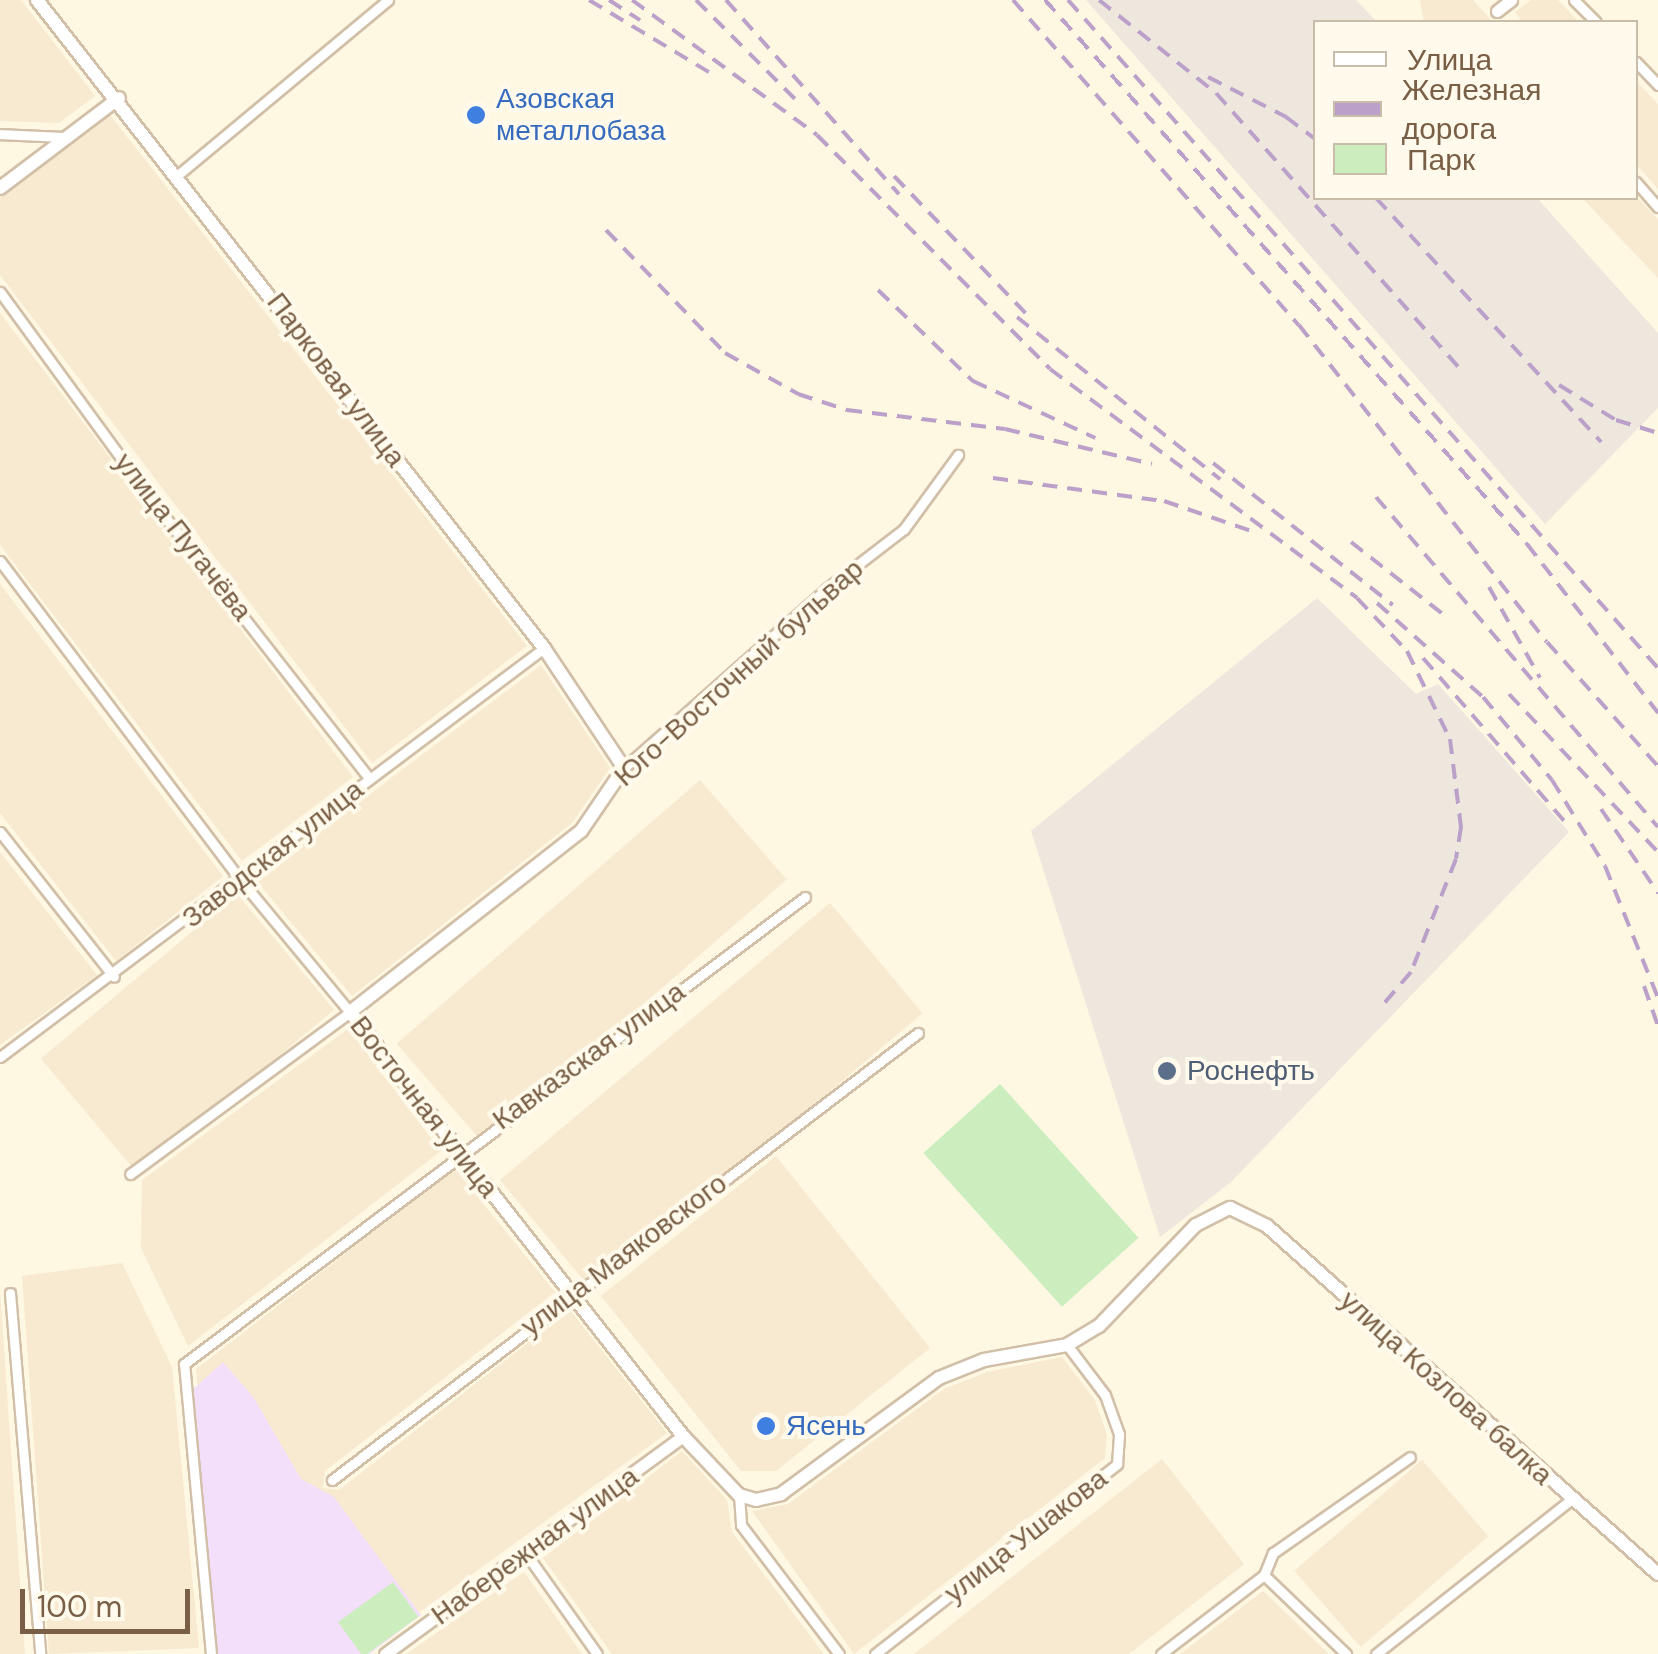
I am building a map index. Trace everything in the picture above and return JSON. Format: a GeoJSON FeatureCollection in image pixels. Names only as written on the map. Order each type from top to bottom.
{"type":"FeatureCollection","features":[{"type":"Feature","properties":{"kind":"main road","name":"Парковая улица"},"geometry":{"type":"LineString","coordinates":[[37,0],[179,174],[544,648],[624,768]]}},
{"type":"Feature","properties":{"kind":"main road"},"geometry":{"type":"LineString","coordinates":[[0,188],[119,98]]}},
{"type":"Feature","properties":{"kind":"main road","name":"Юго-Восточный бульвар"},"geometry":{"type":"LineString","coordinates":[[350,1012],[581,831],[624,768]]}},
{"type":"Feature","properties":{"kind":"main road","name":"Восточная улица"},"geometry":{"type":"LineString","coordinates":[[350,1012],[457,1153],[684,1436],[738,1495]]}},
{"type":"Feature","properties":{"kind":"main road","name":"улица Козлова балка"},"geometry":{"type":"LineString","coordinates":[[1068,1344],[1099,1326],[1196,1224],[1230,1208],[1267,1226],[1569,1500],[1658,1574]]}},
{"type":"Feature","properties":{"kind":"main road"},"geometry":{"type":"LineString","coordinates":[[738,1495],[756,1500],[781,1494],[939,1378],[984,1360],[1068,1344]]}},
{"type":"Feature","properties":{"kind":"street"},"geometry":{"type":"LineString","coordinates":[[179,174],[388,0]]}},
{"type":"Feature","properties":{"kind":"street"},"geometry":{"type":"LineString","coordinates":[[1506,20],[1497,11],[1512,0]]}},
{"type":"Feature","properties":{"kind":"street"},"geometry":{"type":"LineString","coordinates":[[1574,0],[1594,20]]}},
{"type":"Feature","properties":{"kind":"street"},"geometry":{"type":"LineString","coordinates":[[1638,64],[1658,85]]}},
{"type":"Feature","properties":{"kind":"street"},"geometry":{"type":"LineString","coordinates":[[0,134],[68,137]]}},
{"type":"Feature","properties":{"kind":"street"},"geometry":{"type":"LineString","coordinates":[[1638,184],[1658,207]]}},
{"type":"Feature","properties":{"kind":"street","name":"улица Пугачёва"},"geometry":{"type":"LineString","coordinates":[[0,292],[151,499],[370,779]]}},
{"type":"Feature","properties":{"kind":"street","name":"Юго-Восточный бульвар"},"geometry":{"type":"LineString","coordinates":[[624,768],[826,589],[904,529],[958,455]]}},
{"type":"Feature","properties":{"kind":"street","name":"Восточная улица"},"geometry":{"type":"LineString","coordinates":[[0,561],[239,878],[350,1012]]}},
{"type":"Feature","properties":{"kind":"street","name":"Заводская улица"},"geometry":{"type":"LineString","coordinates":[[0,1057],[114,977],[544,648]]}},
{"type":"Feature","properties":{"kind":"street"},"geometry":{"type":"LineString","coordinates":[[0,832],[114,977]]}},
{"type":"Feature","properties":{"kind":"street","name":"Кавказская улица"},"geometry":{"type":"LineString","coordinates":[[211,1654],[184,1364],[457,1153],[805,898]]}},
{"type":"Feature","properties":{"kind":"street","name":"Юго-Восточный бульвар"},"geometry":{"type":"LineString","coordinates":[[130,1174],[350,1012]]}},
{"type":"Feature","properties":{"kind":"street","name":"улица Маяковского"},"geometry":{"type":"LineString","coordinates":[[332,1480],[918,1033]]}},
{"type":"Feature","properties":{"kind":"street"},"geometry":{"type":"LineString","coordinates":[[10,1293],[40,1654]]}},
{"type":"Feature","properties":{"kind":"street","name":"улица Ушакова"},"geometry":{"type":"LineString","coordinates":[[876,1654],[1117,1464],[1120,1434],[1105,1395],[1068,1344]]}},
{"type":"Feature","properties":{"kind":"street","name":"Набережная улица"},"geometry":{"type":"LineString","coordinates":[[385,1654],[527,1555],[684,1436]]}},
{"type":"Feature","properties":{"kind":"street"},"geometry":{"type":"LineString","coordinates":[[1161,1654],[1264,1575],[1273,1553],[1410,1456]]}},
{"type":"Feature","properties":{"kind":"street","name":"Восточная улица"},"geometry":{"type":"LineString","coordinates":[[738,1495],[741,1525],[839,1654]]}},
{"type":"Feature","properties":{"kind":"street"},"geometry":{"type":"LineString","coordinates":[[1376,1654],[1569,1500]]}},
{"type":"Feature","properties":{"kind":"street"},"geometry":{"type":"LineString","coordinates":[[527,1555],[597,1654]]}},
{"type":"Feature","properties":{"kind":"street"},"geometry":{"type":"LineString","coordinates":[[1264,1575],[1346,1654]]}},
{"type":"Feature","properties":{"kind":"shaded area"},"geometry":{"type":"Polygon","coordinates":[[[0,0],[21,0],[95,96],[59,123],[0,121],[0,0]]]}},
{"type":"Feature","properties":{"kind":"shaded area"},"geometry":{"type":"Polygon","coordinates":[[[1086,0],[1356,0],[1375,20],[1313,20],[1313,200],[1539,200],[1658,333],[1658,408],[1545,524],[1086,0]]]}},
{"type":"Feature","properties":{"kind":"shaded area"},"geometry":{"type":"Polygon","coordinates":[[[1420,0],[1473,0],[1491,20],[1424,20],[1420,0]]]}},
{"type":"Feature","properties":{"kind":"shaded area"},"geometry":{"type":"Polygon","coordinates":[[[1531,0],[1558,0],[1577,20],[1521,20],[1515,12],[1531,0]]]}},
{"type":"Feature","properties":{"kind":"shaded area"},"geometry":{"type":"Polygon","coordinates":[[[1638,83],[1658,104],[1658,189],[1638,166],[1638,83]]]}},
{"type":"Feature","properties":{"kind":"shaded area"},"geometry":{"type":"Polygon","coordinates":[[[110,115],[527,646],[372,763],[0,275],[0,198],[110,115]]]}},
{"type":"Feature","properties":{"kind":"shaded area"},"geometry":{"type":"Polygon","coordinates":[[[1638,198],[1658,219],[1658,278],[1584,200],[1638,198]]]}},
{"type":"Feature","properties":{"kind":"shaded area"},"geometry":{"type":"Polygon","coordinates":[[[0,313],[353,777],[242,861],[0,545],[0,313]]]}},
{"type":"Feature","properties":{"kind":"shaded area"},"geometry":{"type":"Polygon","coordinates":[[[0,584],[223,876],[116,961],[0,813],[0,584]]]}},
{"type":"Feature","properties":{"kind":"shaded area"},"geometry":{"type":"Polygon","coordinates":[[[1317,598],[1416,694],[1438,684],[1569,832],[1231,1182],[1160,1237],[1031,831],[1317,598]]]}},
{"type":"Feature","properties":{"kind":"shaded area"},"geometry":{"type":"Polygon","coordinates":[[[541,665],[610,768],[572,823],[352,996],[256,880],[541,665]]]}},
{"type":"Feature","properties":{"kind":"shaded area"},"geometry":{"type":"Polygon","coordinates":[[[700,780],[787,880],[483,1143],[397,1044],[700,780]]]}},
{"type":"Feature","properties":{"kind":"shaded area"},"geometry":{"type":"Polygon","coordinates":[[[0,852],[97,975],[0,1045],[0,852]]]}},
{"type":"Feature","properties":{"kind":"shaded area"},"geometry":{"type":"Polygon","coordinates":[[[237,894],[334,1010],[138,1174],[41,1059],[237,894]]]}},
{"type":"Feature","properties":{"kind":"shaded area"},"geometry":{"type":"Polygon","coordinates":[[[830,903],[923,1013],[592,1290],[500,1180],[830,903]]]}},
{"type":"Feature","properties":{"kind":"shaded area"},"geometry":{"type":"Polygon","coordinates":[[[348,1029],[441,1151],[188,1346],[141,1248],[142,1180],[348,1029]]]}},
{"type":"Feature","properties":{"kind":"shaded area"},"geometry":{"type":"Polygon","coordinates":[[[776,1156],[930,1348],[776,1471],[741,1471],[601,1296],[776,1156]]]}},
{"type":"Feature","properties":{"kind":"shaded area"},"geometry":{"type":"Polygon","coordinates":[[[455,1169],[555,1292],[325,1471],[323,1488],[339,1490],[570,1310],[667,1433],[362,1654],[223,1654],[196,1369],[455,1169]]]}},
{"type":"Feature","properties":{"kind":"shaded area"},"geometry":{"type":"Polygon","coordinates":[[[122,1263],[172,1367],[199,1648],[49,1654],[22,1276],[122,1263]]]}},
{"type":"Feature","properties":{"kind":"shaded area"},"geometry":{"type":"Polygon","coordinates":[[[0,1290],[25,1654],[0,1654],[0,1290]]]}},
{"type":"Feature","properties":{"kind":"shaded area"},"geometry":{"type":"Polygon","coordinates":[[[1062,1357],[1095,1400],[1107,1435],[1105,1458],[854,1654],[752,1511],[788,1504],[944,1389],[987,1372],[1062,1357]]]}},
{"type":"Feature","properties":{"kind":"shaded area"},"geometry":{"type":"Polygon","coordinates":[[[223,1362],[254,1398],[301,1479],[334,1497],[421,1615],[369,1654],[217,1654],[189,1393],[223,1362]]]}},
{"type":"Feature","properties":{"kind":"shaded area"},"geometry":{"type":"Polygon","coordinates":[[[682,1451],[727,1500],[732,1532],[824,1654],[612,1654],[543,1558],[682,1451]]]}},
{"type":"Feature","properties":{"kind":"shaded area"},"geometry":{"type":"Polygon","coordinates":[[[1162,1459],[1244,1564],[1129,1654],[914,1654],[1162,1459]]]}},
{"type":"Feature","properties":{"kind":"shaded area"},"geometry":{"type":"Polygon","coordinates":[[[1422,1460],[1488,1536],[1361,1647],[1294,1571],[1422,1460]]]}},
{"type":"Feature","properties":{"kind":"shaded area"},"geometry":{"type":"Polygon","coordinates":[[[524,1572],[582,1654],[406,1654],[524,1572]]]}},
{"type":"Feature","properties":{"kind":"shaded area"},"geometry":{"type":"Polygon","coordinates":[[[1263,1591],[1329,1654],[1180,1654],[1263,1591]]]}},
{"type":"Feature","properties":{"kind":"green space"},"geometry":{"type":"Polygon","coordinates":[[[1000,1084],[1139,1238],[1062,1307],[923,1153],[1000,1084]]]}},
{"type":"Feature","properties":{"kind":"green space"},"geometry":{"type":"Polygon","coordinates":[[[393,1582],[418,1617],[367,1654],[361,1654],[338,1622],[393,1582]]]}},
{"type":"Feature","properties":{"kind":"railway"},"geometry":{"type":"LineString","coordinates":[[589,0],[709,72]]}},
{"type":"Feature","properties":{"kind":"railway"},"geometry":{"type":"LineString","coordinates":[[609,0],[640,20]]}},
{"type":"Feature","properties":{"kind":"railway"},"geometry":{"type":"LineString","coordinates":[[632,0],[817,135],[1050,369],[1357,598],[1407,651],[1450,739],[1461,827],[1456,859],[1411,972],[1381,1007]]}},
{"type":"Feature","properties":{"kind":"railway"},"geometry":{"type":"LineString","coordinates":[[696,0],[799,103]]}},
{"type":"Feature","properties":{"kind":"railway"},"geometry":{"type":"LineString","coordinates":[[726,0],[899,194]]}},
{"type":"Feature","properties":{"kind":"railway"},"geometry":{"type":"LineString","coordinates":[[1013,0],[1299,325],[1547,642],[1658,766]]}},
{"type":"Feature","properties":{"kind":"railway"},"geometry":{"type":"LineString","coordinates":[[1045,0],[1527,544],[1658,713]]}},
{"type":"Feature","properties":{"kind":"railway"},"geometry":{"type":"LineString","coordinates":[[1068,0],[1658,668]]}},
{"type":"Feature","properties":{"kind":"railway"},"geometry":{"type":"LineString","coordinates":[[1099,0],[1216,93],[1460,369]]}},
{"type":"Feature","properties":{"kind":"railway"},"geometry":{"type":"LineString","coordinates":[[1208,77],[1286,117],[1313,138]]}},
{"type":"Feature","properties":{"kind":"railway"},"geometry":{"type":"LineString","coordinates":[[894,176],[1032,320]]}},
{"type":"Feature","properties":{"kind":"railway"},"geometry":{"type":"LineString","coordinates":[[1378,200],[1601,442]]}},
{"type":"Feature","properties":{"kind":"railway"},"geometry":{"type":"LineString","coordinates":[[606,230],[725,353],[798,394],[847,410],[1005,429],[1152,464]]}},
{"type":"Feature","properties":{"kind":"railway"},"geometry":{"type":"LineString","coordinates":[[878,290],[973,381],[1095,438]]}},
{"type":"Feature","properties":{"kind":"railway"},"geometry":{"type":"LineString","coordinates":[[1017,317],[1220,479]]}},
{"type":"Feature","properties":{"kind":"railway"},"geometry":{"type":"LineString","coordinates":[[1559,385],[1616,420],[1658,433]]}},
{"type":"Feature","properties":{"kind":"railway"},"geometry":{"type":"LineString","coordinates":[[1213,463],[1393,605]]}},
{"type":"Feature","properties":{"kind":"railway"},"geometry":{"type":"LineString","coordinates":[[993,478],[1164,501],[1251,531]]}},
{"type":"Feature","properties":{"kind":"railway"},"geometry":{"type":"LineString","coordinates":[[1376,497],[1658,827]]}},
{"type":"Feature","properties":{"kind":"railway"},"geometry":{"type":"LineString","coordinates":[[1351,542],[1444,615]]}},
{"type":"Feature","properties":{"kind":"railway"},"geometry":{"type":"LineString","coordinates":[[1489,587],[1540,678]]}},
{"type":"Feature","properties":{"kind":"railway"},"geometry":{"type":"LineString","coordinates":[[1377,603],[1483,697],[1552,780],[1605,866],[1658,998]]}},
{"type":"Feature","properties":{"kind":"railway"},"geometry":{"type":"LineString","coordinates":[[1423,658],[1565,822]]}},
{"type":"Feature","properties":{"kind":"railway"},"geometry":{"type":"LineString","coordinates":[[1509,694],[1658,852]]}},
{"type":"Feature","properties":{"kind":"railway"},"geometry":{"type":"LineString","coordinates":[[1601,809],[1658,893]]}},
{"type":"Feature","properties":{"kind":"railway"},"geometry":{"type":"LineString","coordinates":[[1644,986],[1658,1026]]}},
{"type":"Feature","properties":{"kind":"place","name":"Азовская металлобаза"},"geometry":{"type":"Point","coordinates":[476,115]}},
{"type":"Feature","properties":{"kind":"place","name":"Роснефть"},"geometry":{"type":"Point","coordinates":[1167,1071]}},
{"type":"Feature","properties":{"kind":"place","name":"Ясень"},"geometry":{"type":"Point","coordinates":[766,1426]}}]}
